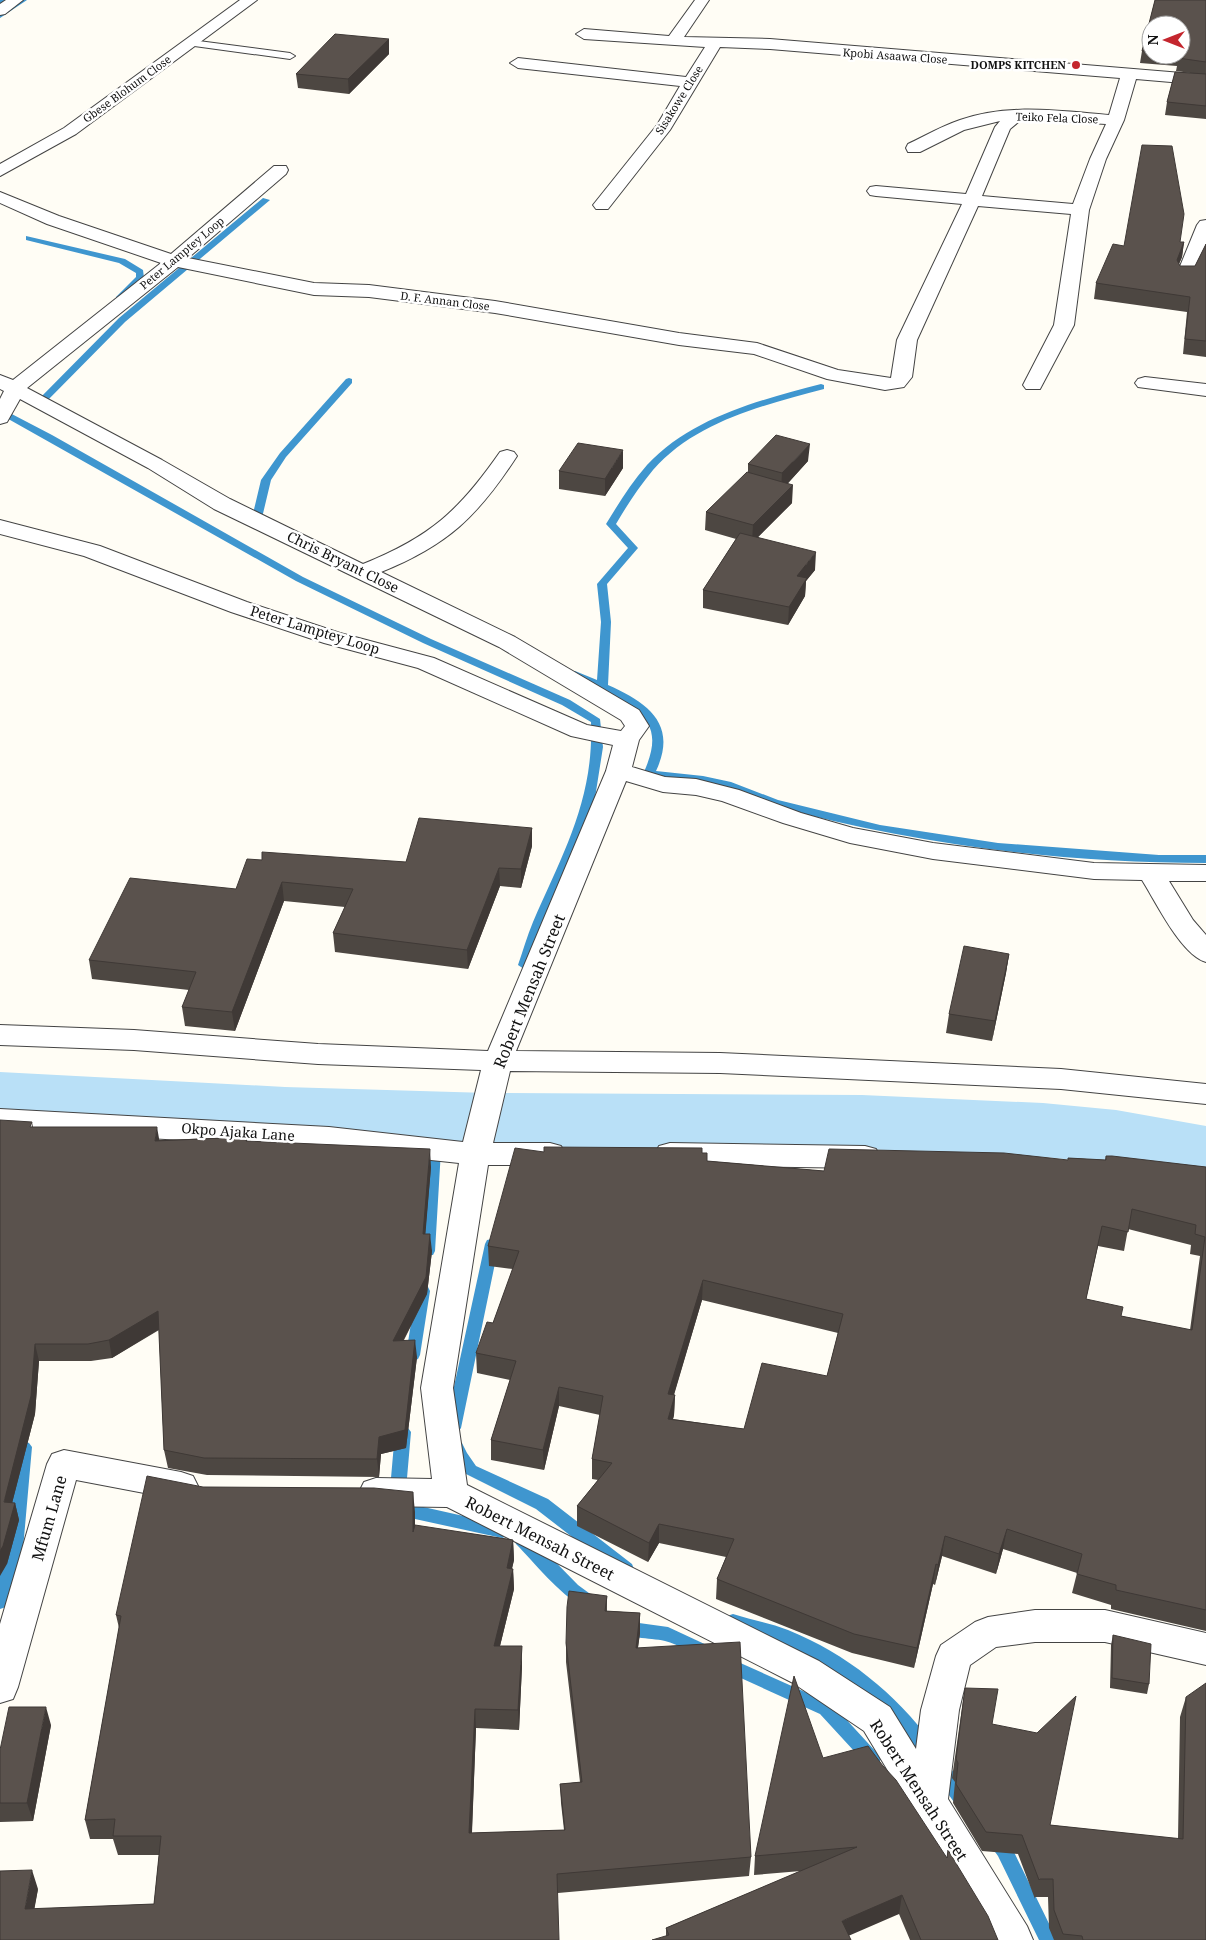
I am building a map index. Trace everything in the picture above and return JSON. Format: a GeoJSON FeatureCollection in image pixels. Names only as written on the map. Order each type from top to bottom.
{"type":"FeatureCollection","features":[{"type":"Feature","properties":{"kind":"street"},"geometry":{"type":"LineString","coordinates":[[0,11],[16,0]]}},
{"type":"Feature","properties":{"kind":"street","name":"Gbese Blohum Close"},"geometry":{"type":"LineString","coordinates":[[0,171],[70,131],[250,0]]}},
{"type":"Feature","properties":{"kind":"street"},"geometry":{"type":"LineString","coordinates":[[673,41],[702,0]]}},
{"type":"Feature","properties":{"kind":"street","name":"Kpobi Asaawa Close"},"geometry":{"type":"LineString","coordinates":[[584,34],[673,41],[716,42],[1206,80]]}},
{"type":"Feature","properties":{"kind":"street","name":"Sisakowe Close"},"geometry":{"type":"LineString","coordinates":[[602,205],[664,127],[716,42]]}},
{"type":"Feature","properties":{"kind":"street"},"geometry":{"type":"LineString","coordinates":[[518,63],[690,82]]}},
{"type":"Feature","properties":{"kind":"street"},"geometry":{"type":"LineString","coordinates":[[1033,385],[1064,324],[1080,210],[1098,159],[1116,120],[1129,74]]}},
{"type":"Feature","properties":{"kind":"street","name":"Teiko Fela Close"},"geometry":{"type":"LineString","coordinates":[[914,148],[942,133],[974,121],[998,116],[1041,115],[1116,120]]}},
{"type":"Feature","properties":{"kind":"street"},"geometry":{"type":"LineString","coordinates":[[972,200],[1003,127],[1016,116]]}},
{"type":"Feature","properties":{"kind":"street","name":"Peter Lamptey Loop"},"geometry":{"type":"LineString","coordinates":[[0,418],[8,384],[174,261],[280,170]]}},
{"type":"Feature","properties":{"kind":"street"},"geometry":{"type":"LineString","coordinates":[[876,191],[1080,210]]}},
{"type":"Feature","properties":{"kind":"street","name":"D. F. Annan Close"},"geometry":{"type":"LineString","coordinates":[[0,197],[53,220],[174,261],[314,289],[369,291],[486,306],[678,339],[757,349],[834,375],[885,384],[897,383],[902,377],[907,340],[927,293],[955,240],[972,200]]}},
{"type":"Feature","properties":{"kind":"street"},"geometry":{"type":"LineString","coordinates":[[1185,276],[1206,225]]}},
{"type":"Feature","properties":{"kind":"street"},"geometry":{"type":"LineString","coordinates":[[1145,383],[1206,390]]}},
{"type":"Feature","properties":{"kind":"street","name":"Chris Bryant Close"},"geometry":{"type":"LineString","coordinates":[[8,384],[155,464],[222,504],[507,642],[630,715],[637,726],[627,740],[618,771]]}},
{"type":"Feature","properties":{"kind":"street"},"geometry":{"type":"LineString","coordinates":[[363,572],[426,544],[460,517],[484,492],[507,456]]}},
{"type":"Feature","properties":{"kind":"street","name":"Peter Lamptey Loop"},"geometry":{"type":"LineString","coordinates":[[0,527],[92,551],[239,607],[332,638],[426,663],[580,731],[627,740]]}},
{"type":"Feature","properties":{"kind":"street"},"geometry":{"type":"LineString","coordinates":[[618,771],[663,784],[696,787],[730,796],[792,818],[850,835],[1005,862],[1094,872],[1206,873]]}},
{"type":"Feature","properties":{"kind":"street","name":"Robert Mensah Street"},"geometry":{"type":"LineString","coordinates":[[618,771],[498,1061],[475,1154],[437,1388],[451,1493],[806,1672],[877,1719],[1013,1940]]}},
{"type":"Feature","properties":{"kind":"street"},"geometry":{"type":"LineString","coordinates":[[1151,874],[1183,925],[1206,953]]}},
{"type":"Feature","properties":{"kind":"street"},"geometry":{"type":"LineString","coordinates":[[0,1035],[134,1040],[318,1054],[498,1061],[720,1063],[1060,1078],[1206,1094]]}},
{"type":"Feature","properties":{"kind":"street","name":"Okpo Ajaka Lane"},"geometry":{"type":"LineString","coordinates":[[0,1119],[149,1126],[329,1138],[475,1154],[573,1154]]}},
{"type":"Feature","properties":{"kind":"street"},"geometry":{"type":"LineString","coordinates":[[642,1154],[888,1157]]}},
{"type":"Feature","properties":{"kind":"street","name":"Mfum Lane"},"geometry":{"type":"LineString","coordinates":[[0,1687],[64,1464],[207,1491]]}},
{"type":"Feature","properties":{"kind":"street"},"geometry":{"type":"LineString","coordinates":[[344,1492],[451,1493]]}},
{"type":"Feature","properties":{"kind":"street"},"geometry":{"type":"LineString","coordinates":[[928,1802],[940,1710],[954,1656],[988,1633],[1035,1626],[1105,1626],[1206,1649]]}},
{"type":"Feature","properties":{"kind":"lane"},"geometry":{"type":"LineString","coordinates":[[191,43],[290,56]]}},
{"type":"Feature","properties":{"kind":"building"},"geometry":{"type":"Polygon","coordinates":[[[1155,0],[1206,0],[1206,62],[1191,60],[1191,15],[1151,15],[1155,0]]]}},
{"type":"Feature","properties":{"kind":"building"},"geometry":{"type":"Polygon","coordinates":[[[335,34],[389,39],[348,79],[296,74],[335,34]]]}},
{"type":"Feature","properties":{"kind":"building"},"geometry":{"type":"Polygon","coordinates":[[[1175,72],[1206,74],[1206,106],[1167,102],[1175,72]]]}},
{"type":"Feature","properties":{"kind":"building"},"geometry":{"type":"Polygon","coordinates":[[[1142,145],[1172,146],[1184,214],[1180,242],[1184,242],[1177,260],[1180,266],[1195,266],[1206,244],[1206,341],[1185,339],[1190,297],[1096,283],[1113,244],[1124,246],[1142,145]]]}},
{"type":"Feature","properties":{"kind":"building"},"geometry":{"type":"Polygon","coordinates":[[[776,435],[810,444],[782,473],[748,464],[776,435]]]}},
{"type":"Feature","properties":{"kind":"building"},"geometry":{"type":"Polygon","coordinates":[[[578,443],[623,450],[605,479],[559,471],[578,443]]]}},
{"type":"Feature","properties":{"kind":"building"},"geometry":{"type":"Polygon","coordinates":[[[747,472],[793,485],[753,525],[706,512],[747,472]]]}},
{"type":"Feature","properties":{"kind":"building"},"geometry":{"type":"Polygon","coordinates":[[[740,533],[816,552],[797,576],[807,578],[789,607],[703,590],[740,533]]]}},
{"type":"Feature","properties":{"kind":"building"},"geometry":{"type":"Polygon","coordinates":[[[419,818],[532,828],[521,869],[499,868],[467,950],[333,933],[353,889],[282,882],[232,1012],[182,1007],[196,972],[89,960],[130,878],[236,889],[247,859],[262,860],[262,852],[406,862],[419,818]]]}},
{"type":"Feature","properties":{"kind":"building"},"geometry":{"type":"Polygon","coordinates":[[[964,946],[1009,954],[995,1021],[949,1014],[964,946]]]}},
{"type":"Feature","properties":{"kind":"building"},"geometry":{"type":"Polygon","coordinates":[[[0,1120],[32,1122],[30,1127],[157,1127],[155,1141],[247,1137],[246,1141],[430,1149],[423,1234],[430,1234],[426,1277],[393,1341],[415,1340],[405,1430],[379,1437],[377,1459],[204,1458],[164,1450],[158,1311],[109,1340],[88,1344],[35,1344],[31,1396],[4,1502],[15,1503],[0,1551],[0,1120]]]}},
{"type":"Feature","properties":{"kind":"building"},"geometry":{"type":"Polygon","coordinates":[[[544,1147],[702,1148],[702,1153],[707,1153],[707,1161],[824,1171],[829,1149],[1004,1153],[1068,1160],[1068,1158],[1106,1160],[1106,1156],[1112,1156],[1206,1167],[1206,1610],[1116,1590],[1116,1585],[1077,1574],[1082,1554],[1007,1529],[999,1554],[945,1536],[938,1565],[936,1564],[917,1648],[854,1634],[717,1579],[734,1539],[659,1524],[649,1543],[577,1506],[612,1463],[592,1459],[603,1396],[559,1387],[543,1450],[491,1440],[516,1361],[476,1353],[487,1322],[493,1323],[519,1251],[488,1246],[515,1148],[544,1152],[544,1147]],[[1132,1209],[1128,1232],[1102,1226],[1086,1299],[1123,1307],[1121,1316],[1192,1330],[1205,1237],[1195,1234],[1196,1225],[1132,1209]],[[703,1280],[668,1394],[675,1395],[668,1419],[744,1429],[762,1363],[827,1376],[843,1314],[703,1280]]]}},
{"type":"Feature","properties":{"kind":"building"},"geometry":{"type":"Polygon","coordinates":[[[147,1476],[203,1487],[374,1488],[413,1492],[413,1532],[415,1525],[513,1540],[507,1568],[513,1569],[494,1646],[522,1646],[518,1710],[475,1709],[469,1833],[565,1830],[560,1784],[582,1782],[566,1643],[569,1591],[607,1596],[605,1611],[640,1613],[636,1648],[740,1642],[751,1857],[557,1874],[559,1940],[0,1940],[0,1871],[32,1870],[25,1909],[154,1904],[161,1836],[113,1836],[115,1819],[85,1820],[121,1616],[116,1615],[147,1476]]]}},
{"type":"Feature","properties":{"kind":"building"},"geometry":{"type":"Polygon","coordinates":[[[1113,1635],[1151,1644],[1149,1684],[1112,1678],[1113,1635]]]}},
{"type":"Feature","properties":{"kind":"building"},"geometry":{"type":"Polygon","coordinates":[[[794,1676],[823,1758],[868,1746],[896,1780],[947,1858],[948,1850],[988,1916],[998,1940],[921,1940],[902,1895],[842,1921],[851,1940],[652,1940],[669,1935],[666,1928],[857,1847],[755,1856],[794,1676]]]}},
{"type":"Feature","properties":{"kind":"building"},"geometry":{"type":"Polygon","coordinates":[[[1206,1683],[1206,1940],[1083,1940],[1082,1936],[1063,1934],[1054,1910],[1053,1879],[1039,1880],[1022,1835],[986,1832],[956,1784],[958,1763],[956,1759],[965,1688],[998,1689],[992,1724],[1037,1733],[1076,1696],[1050,1825],[1183,1839],[1186,1697],[1206,1683]]]}},
{"type":"Feature","properties":{"kind":"building"},"geometry":{"type":"Polygon","coordinates":[[[9,1707],[46,1707],[27,1803],[0,1803],[0,1750],[9,1707]]]}},
{"type":"Feature","properties":{"kind":"waterway"},"geometry":{"type":"LineString","coordinates":[[0,3],[4,0]]}},
{"type":"Feature","properties":{"kind":"waterway"},"geometry":{"type":"LineString","coordinates":[[0,16],[24,0]]}},
{"type":"Feature","properties":{"kind":"waterway"},"geometry":{"type":"LineString","coordinates":[[40,403],[122,320],[266,200]]}},
{"type":"Feature","properties":{"kind":"waterway"},"geometry":{"type":"LineString","coordinates":[[29,238],[122,261],[140,272],[140,278],[119,299]]}},
{"type":"Feature","properties":{"kind":"waterway"},"geometry":{"type":"LineString","coordinates":[[256,522],[266,480],[283,455],[349,381]]}},
{"type":"Feature","properties":{"kind":"waterway"},"geometry":{"type":"LineString","coordinates":[[602,686],[606,648],[606,622],[602,584],[633,548],[611,524],[630,492],[651,467],[674,446],[698,430],[725,417],[755,406],[821,387]]}},
{"type":"Feature","properties":{"kind":"waterway"},"geometry":{"type":"LineString","coordinates":[[6,414],[300,579],[427,641],[566,702],[596,721],[595,773],[590,798],[573,847],[539,924],[524,965]]}},
{"type":"Feature","properties":{"kind":"waterway"},"geometry":{"type":"LineString","coordinates":[[575,674],[602,686]]}},
{"type":"Feature","properties":{"kind":"waterway"},"geometry":{"type":"LineString","coordinates":[[602,686],[629,700],[651,719],[657,731],[659,748],[649,774],[703,779],[731,785],[774,803],[880,829],[998,847],[1159,859],[1206,859]]}},
{"type":"Feature","properties":{"kind":"waterway"},"geometry":{"type":"LineString","coordinates":[[0,1098],[285,1114],[488,1120],[862,1122],[1043,1130],[1116,1137],[1206,1154]]}},
{"type":"Feature","properties":{"kind":"waterway"},"geometry":{"type":"LineString","coordinates":[[368,1116],[434,1150],[428,1251]]}},
{"type":"Feature","properties":{"kind":"waterway"},"geometry":{"type":"LineString","coordinates":[[488,1120],[521,1142],[516,1158]]}},
{"type":"Feature","properties":{"kind":"waterway"},"geometry":{"type":"LineString","coordinates":[[453,1428],[492,1244]]}},
{"type":"Feature","properties":{"kind":"waterway"},"geometry":{"type":"LineString","coordinates":[[413,1355],[423,1291]]}},
{"type":"Feature","properties":{"kind":"waterway"},"geometry":{"type":"LineString","coordinates":[[403,1432],[399,1478],[403,1502],[415,1512],[502,1531]]}},
{"type":"Feature","properties":{"kind":"waterway"},"geometry":{"type":"LineString","coordinates":[[0,1602],[15,1549],[24,1447]]}},
{"type":"Feature","properties":{"kind":"waterway"},"geometry":{"type":"LineString","coordinates":[[457,1447],[460,1456],[471,1470],[542,1504],[626,1569]]}},
{"type":"Feature","properties":{"kind":"waterway"},"geometry":{"type":"LineString","coordinates":[[522,1539],[572,1590],[587,1601]]}},
{"type":"Feature","properties":{"kind":"waterway"},"geometry":{"type":"LineString","coordinates":[[733,1621],[788,1638],[808,1647],[847,1670],[883,1698],[914,1731],[927,1749]]}},
{"type":"Feature","properties":{"kind":"waterway"},"geometry":{"type":"LineString","coordinates":[[626,1624],[636,1630],[668,1634],[705,1652]]}},
{"type":"Feature","properties":{"kind":"waterway"},"geometry":{"type":"LineString","coordinates":[[727,1664],[826,1709],[872,1759]]}},
{"type":"Feature","properties":{"kind":"waterway"},"geometry":{"type":"LineString","coordinates":[[941,1769],[964,1802]]}},
{"type":"Feature","properties":{"kind":"waterway"},"geometry":{"type":"LineString","coordinates":[[996,1841],[1004,1850],[1048,1940]]}},
{"type":"Feature","properties":{"kind":"place","name":"DOMPS KITCHEN"},"geometry":{"type":"Point","coordinates":[1076,65]}}]}
